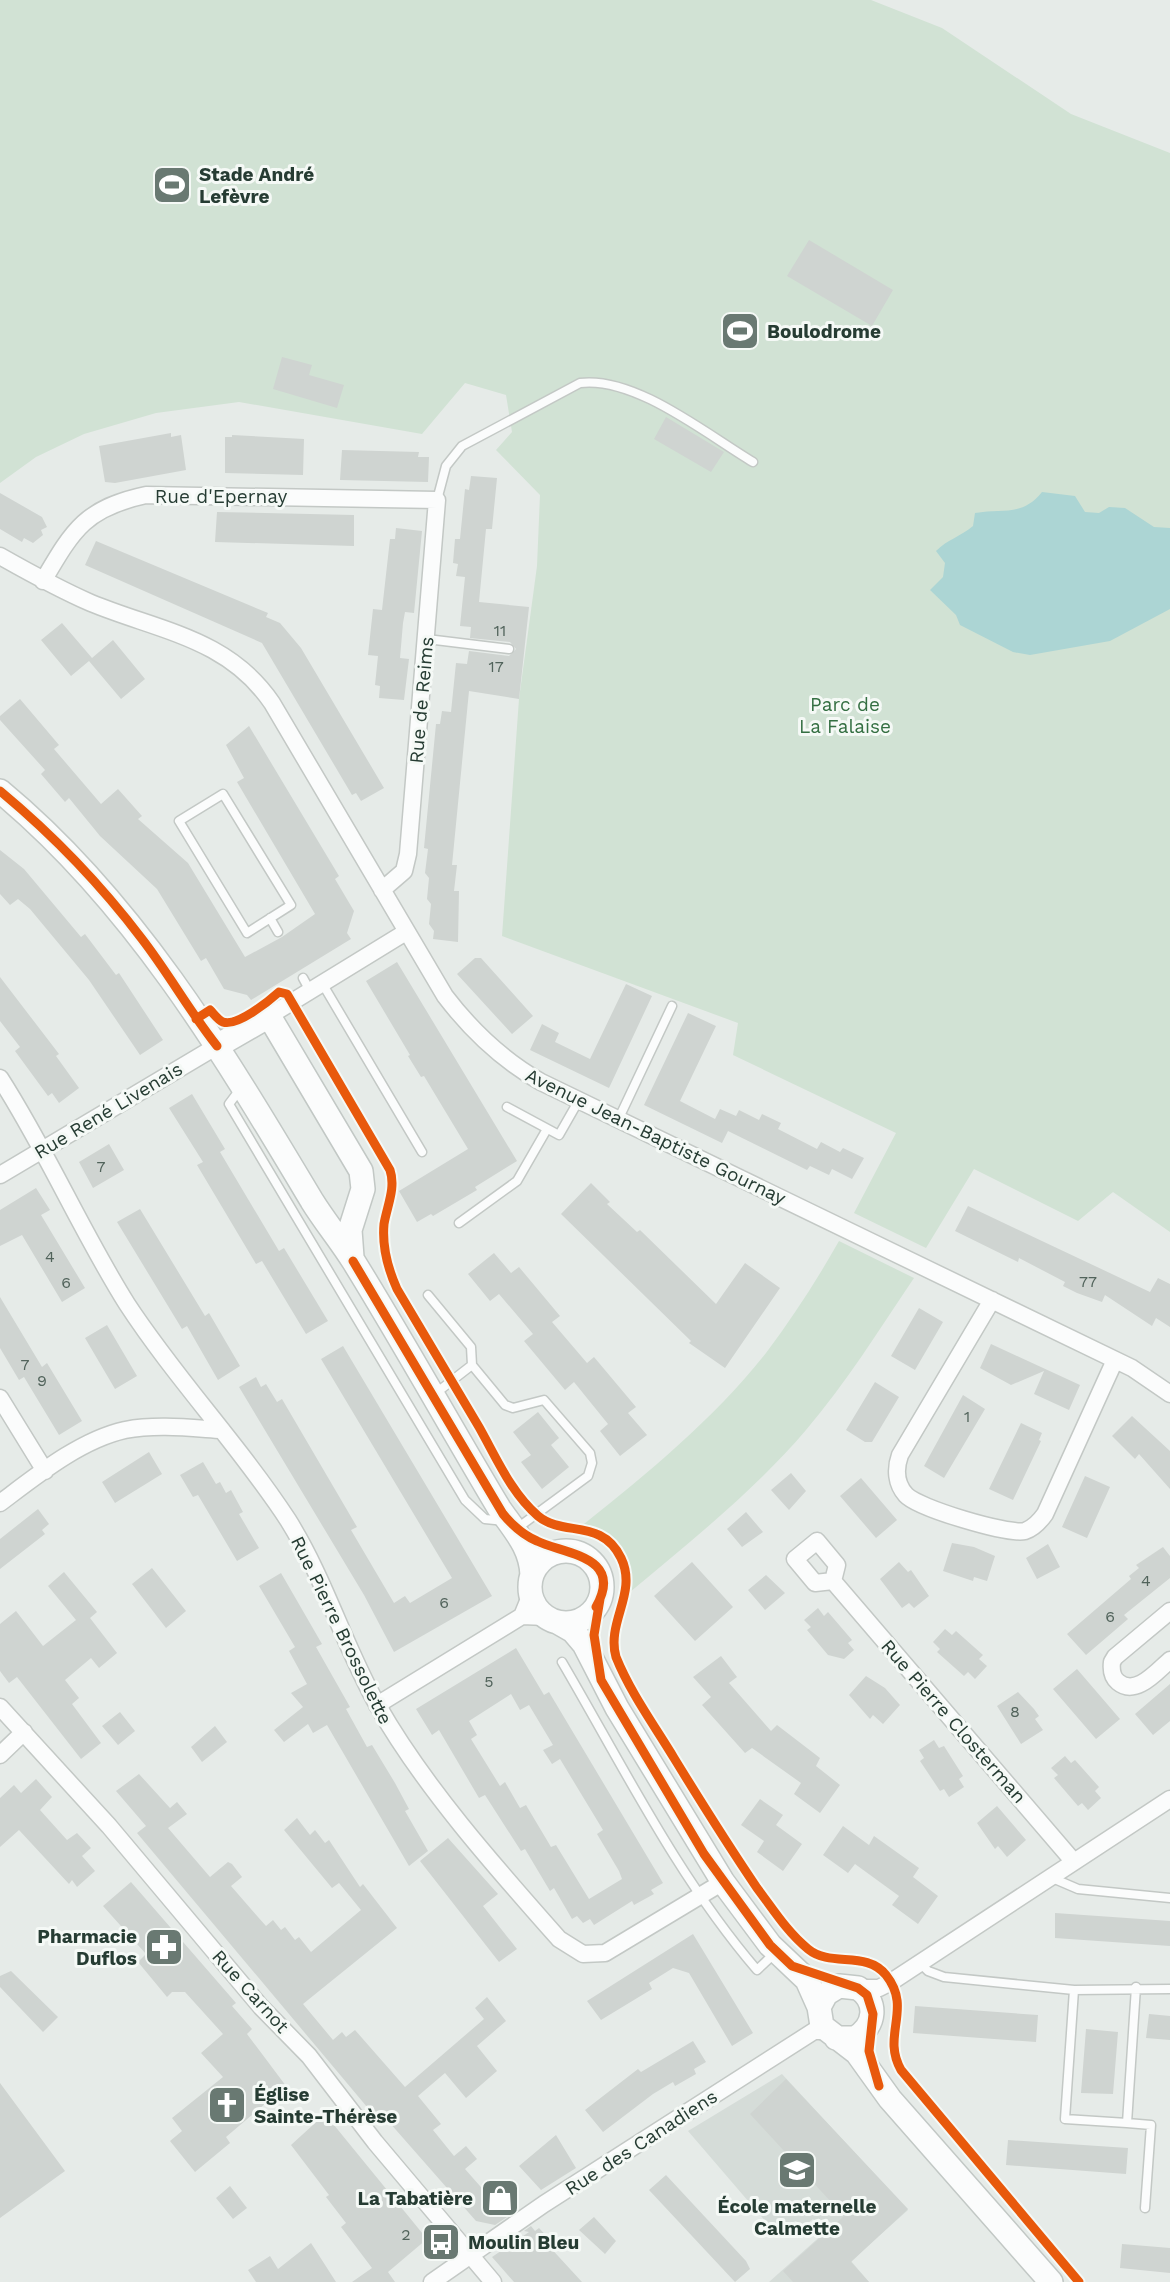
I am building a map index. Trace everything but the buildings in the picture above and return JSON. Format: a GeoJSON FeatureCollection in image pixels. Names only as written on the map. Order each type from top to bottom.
{"type":"FeatureCollection","features":[{"type":"Feature","properties":{"kind":"street","name":"Rue d'Epernay"},"geometry":{"type":"LineString","coordinates":[[43,581],[72,533],[86,518],[106,507],[133,498],[172,494],[437,500]]}},
{"type":"Feature","properties":{"kind":"street","name":"Rue de Reims"},"geometry":{"type":"LineString","coordinates":[[382,890],[400,876],[407,863],[437,500]]}},
{"type":"Feature","properties":{"kind":"street","name":"Avenue Jean-Baptiste Gournay"},"geometry":{"type":"LineString","coordinates":[[0,556],[43,581],[91,602],[206,645],[231,658],[246,671],[272,703],[445,996],[467,1023],[519,1068],[579,1100],[1115,1360],[1146,1376],[1170,1394]]}},
{"type":"Feature","properties":{"kind":"street"},"geometry":{"type":"LineString","coordinates":[[0,791],[44,830],[110,900],[151,951],[243,1086],[317,1209],[353,1261],[529,1555],[536,1607],[577,1634],[601,1680],[723,1882],[784,1959],[813,1989],[823,2024],[857,2053],[879,2086],[1051,2282]]}},
{"type":"Feature","properties":{"kind":"street"},"geometry":{"type":"LineString","coordinates":[[216,1046],[269,1016],[311,983],[406,932]]}},
{"type":"Feature","properties":{"kind":"street"},"geometry":{"type":"LineString","coordinates":[[269,1016],[361,1171],[364,1184],[350,1236],[353,1261]]}},
{"type":"Feature","properties":{"kind":"street","name":"Rue René Livenais"},"geometry":{"type":"LineString","coordinates":[[0,1175],[216,1046]]}},
{"type":"Feature","properties":{"kind":"street","name":"Rue Pierre Brossolette"},"geometry":{"type":"LineString","coordinates":[[0,1078],[44,1149],[127,1303],[288,1520],[377,1705],[441,1797],[548,1927],[571,1949],[594,1956],[605,1953],[723,1882]]}},
{"type":"Feature","properties":{"kind":"street"},"geometry":{"type":"LineString","coordinates":[[317,1209],[336,1213],[359,1199]]}},
{"type":"Feature","properties":{"kind":"street"},"geometry":{"type":"LineString","coordinates":[[992,1300],[900,1455],[897,1469],[899,1483],[914,1501],[1003,1530],[1022,1531],[1034,1526],[1045,1514],[1115,1360]]}},
{"type":"Feature","properties":{"kind":"street"},"geometry":{"type":"LineString","coordinates":[[0,1398],[45,1471]]}},
{"type":"Feature","properties":{"kind":"street"},"geometry":{"type":"LineString","coordinates":[[0,1503],[93,1442],[124,1431],[157,1427],[222,1430]]}},
{"type":"Feature","properties":{"kind":"street"},"geometry":{"type":"LineString","coordinates":[[512,1525],[536,1541],[586,1557],[596,1567],[602,1585],[594,1635],[601,1680]]}},
{"type":"Feature","properties":{"kind":"street"},"geometry":{"type":"LineString","coordinates":[[522,1616],[531,1584],[544,1559],[568,1551]]}},
{"type":"Feature","properties":{"kind":"street","name":"Rue Pierre Closterman"},"geometry":{"type":"LineString","coordinates":[[833,1581],[1073,1862]]}},
{"type":"Feature","properties":{"kind":"street"},"geometry":{"type":"LineString","coordinates":[[377,1705],[522,1616],[582,1620],[593,1611],[600,1599]]}},
{"type":"Feature","properties":{"kind":"street"},"geometry":{"type":"LineString","coordinates":[[1170,1611],[1115,1657],[1112,1674],[1120,1684],[1132,1687],[1170,1660]]}},
{"type":"Feature","properties":{"kind":"street","name":"Rue Carnot"},"geometry":{"type":"LineString","coordinates":[[0,1707],[127,1847],[261,2007],[317,2064],[375,2142],[493,2282]]}},
{"type":"Feature","properties":{"kind":"street"},"geometry":{"type":"LineString","coordinates":[[0,1755],[24,1732]]}},
{"type":"Feature","properties":{"kind":"street"},"geometry":{"type":"LineString","coordinates":[[823,2024],[828,1991],[866,1997],[1170,1799]]}},
{"type":"Feature","properties":{"kind":"street"},"geometry":{"type":"LineString","coordinates":[[784,1959],[866,1997]]}},
{"type":"Feature","properties":{"kind":"street"},"geometry":{"type":"LineString","coordinates":[[823,2024],[848,2039],[859,2036],[867,2028],[866,1997]]}},
{"type":"Feature","properties":{"kind":"street"},"geometry":{"type":"LineString","coordinates":[[866,1997],[869,2051],[879,2086]]}},
{"type":"Feature","properties":{"kind":"street","name":"Rue des Canadiens"},"geometry":{"type":"LineString","coordinates":[[432,2282],[544,2204],[823,2024]]}},
{"type":"Feature","properties":{"kind":"lane"},"geometry":{"type":"LineString","coordinates":[[437,500],[446,466],[462,446],[580,383],[597,381],[643,395],[753,462]]}},
{"type":"Feature","properties":{"kind":"lane"},"geometry":{"type":"LineString","coordinates":[[427,639],[509,649]]}},
{"type":"Feature","properties":{"kind":"lane"},"geometry":{"type":"LineString","coordinates":[[223,794],[291,905],[270,918],[247,933],[179,821],[223,794]]}},
{"type":"Feature","properties":{"kind":"lane"},"geometry":{"type":"LineString","coordinates":[[270,918],[278,932]]}},
{"type":"Feature","properties":{"kind":"lane"},"geometry":{"type":"LineString","coordinates":[[311,983],[422,1152]]}},
{"type":"Feature","properties":{"kind":"lane"},"geometry":{"type":"LineString","coordinates":[[618,1118],[672,1006]]}},
{"type":"Feature","properties":{"kind":"lane"},"geometry":{"type":"LineString","coordinates":[[243,1086],[229,1104],[466,1500],[485,1519],[512,1525],[588,1476],[592,1463],[590,1453],[549,1404],[540,1399],[509,1408],[472,1365],[471,1347],[428,1295]]}},
{"type":"Feature","properties":{"kind":"lane"},"geometry":{"type":"LineString","coordinates":[[507,1107],[559,1135],[579,1100]]}},
{"type":"Feature","properties":{"kind":"lane"},"geometry":{"type":"LineString","coordinates":[[459,1223],[517,1181],[547,1129]]}},
{"type":"Feature","properties":{"kind":"lane"},"geometry":{"type":"LineString","coordinates":[[432,1396],[472,1365]]}},
{"type":"Feature","properties":{"kind":"lane"},"geometry":{"type":"LineString","coordinates":[[562,1662],[700,1896],[757,1970],[784,1959]]}},
{"type":"Feature","properties":{"kind":"lane"},"geometry":{"type":"LineString","coordinates":[[1050,1877],[1078,1889],[1170,1898]]}},
{"type":"Feature","properties":{"kind":"lane"},"geometry":{"type":"LineString","coordinates":[[920,1963],[928,1971],[944,1977],[1074,1990],[1136,1987],[1170,1989]]}},
{"type":"Feature","properties":{"kind":"lane"},"geometry":{"type":"LineString","coordinates":[[1127,2123],[1136,1987]]}},
{"type":"Feature","properties":{"kind":"lane"},"geometry":{"type":"LineString","coordinates":[[1074,1990],[1065,2119],[1151,2125],[1146,2208]]}},
{"type":"Feature","properties":{"kind":"shaded area","name":"École maternelle Calmette"},"geometry":{"type":"Polygon","coordinates":[[[782,2074],[908,2210],[851,2261],[869,2282],[769,2282],[825,2232],[813,2219],[802,2228],[796,2221],[773,2230],[688,2131],[782,2074]]]}},
{"type":"Feature","properties":{"kind":"green space","name":"Parc de La Falaise"},"geometry":{"type":"Polygon","coordinates":[[[0,0],[871,0],[942,28],[1071,114],[1170,153],[1170,1232],[1113,1192],[1078,1221],[974,1169],[926,1248],[854,1213],[896,1133],[733,1055],[738,1023],[502,936],[519,699],[537,566],[540,495],[496,450],[512,432],[506,395],[465,383],[422,434],[239,402],[156,413],[84,434],[36,457],[0,483],[0,0]]]}},
{"type":"Feature","properties":{"kind":"green space"},"geometry":{"type":"Polygon","coordinates":[[[839,1241],[914,1278],[835,1394],[806,1430],[765,1474],[721,1515],[630,1592],[630,1568],[622,1548],[607,1534],[584,1524],[680,1444],[746,1377],[795,1312],[839,1241]]]}},
{"type":"Feature","properties":{"kind":"water"},"geometry":{"type":"Polygon","coordinates":[[[1042,492],[1075,496],[1085,512],[1099,513],[1109,507],[1125,508],[1154,527],[1170,528],[1170,609],[1110,641],[1030,655],[1013,652],[960,625],[956,615],[930,590],[943,577],[945,563],[936,551],[973,526],[975,513],[1019,508],[1035,500],[1042,492]]]}},
{"type":"Feature","properties":{"kind":"cycle path"},"geometry":{"type":"LineString","coordinates":[[0,791],[57,843],[110,899],[152,952],[217,1046]]}},
{"type":"Feature","properties":{"kind":"cycle path"},"geometry":{"type":"LineString","coordinates":[[196,1019],[210,1010],[223,1022],[229,1023],[252,1012],[279,992],[287,994],[390,1170],[392,1190],[384,1224],[384,1241],[388,1265],[397,1289],[505,1474],[520,1497],[538,1516],[559,1526],[604,1538],[621,1558],[626,1583],[614,1644],[616,1657],[643,1708],[746,1872],[793,1935],[817,1955],[869,1963],[886,1975],[894,1987],[897,1999],[894,2045],[901,2070],[1079,2282]]}},
{"type":"Feature","properties":{"kind":"cycle path"},"geometry":{"type":"LineString","coordinates":[[353,1261],[503,1514],[527,1536],[575,1554],[597,1567],[603,1577],[603,1590],[596,1607]]}},
{"type":"Feature","properties":{"kind":"cycle path"},"geometry":{"type":"LineString","coordinates":[[600,1599],[594,1635],[601,1680],[704,1854],[770,1945],[792,1966],[858,1988],[867,1995],[873,2014],[869,2051],[879,2086]]}},
{"type":"Feature","properties":{"kind":"place","name":"Stade André Lefèvre"},"geometry":{"type":"Point","coordinates":[172,185]}},
{"type":"Feature","properties":{"kind":"place","name":"Boulodrome"},"geometry":{"type":"Point","coordinates":[740,331]}},
{"type":"Feature","properties":{"kind":"place","name":"Pharmacie Duflos"},"geometry":{"type":"Point","coordinates":[164,1947]}},
{"type":"Feature","properties":{"kind":"place","name":"Église Sainte-Thérèse"},"geometry":{"type":"Point","coordinates":[227,2105]}},
{"type":"Feature","properties":{"kind":"place","name":"École maternelle Calmette"},"geometry":{"type":"Point","coordinates":[797,2170]}},
{"type":"Feature","properties":{"kind":"place","name":"La Tabatière"},"geometry":{"type":"Point","coordinates":[500,2198]}},
{"type":"Feature","properties":{"kind":"place","name":"Moulin Bleu"},"geometry":{"type":"Point","coordinates":[441,2242]}}]}
